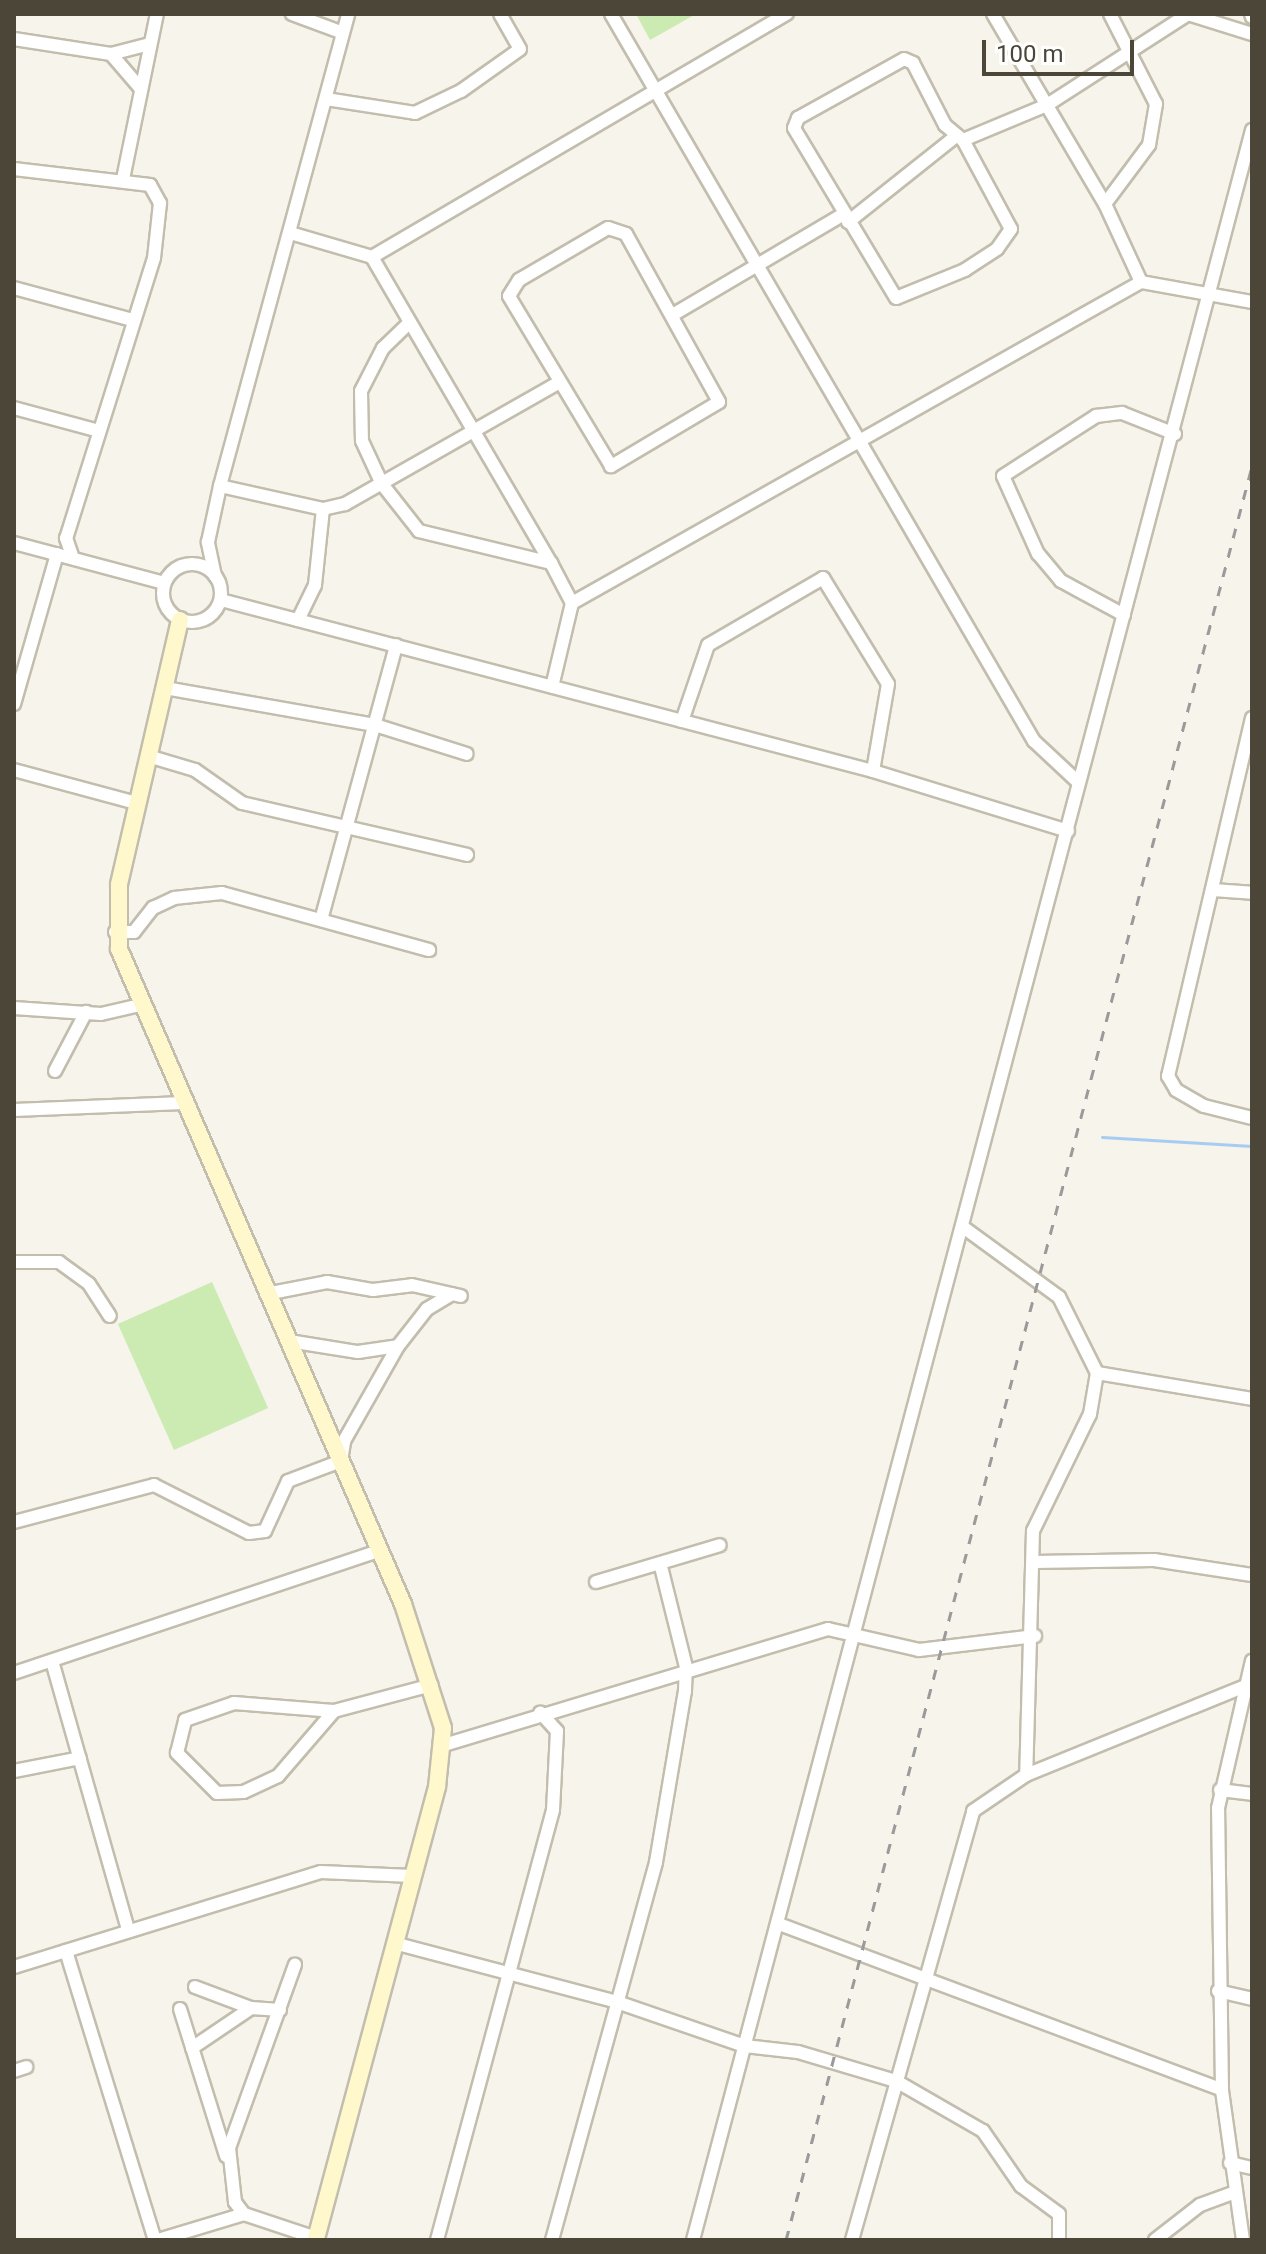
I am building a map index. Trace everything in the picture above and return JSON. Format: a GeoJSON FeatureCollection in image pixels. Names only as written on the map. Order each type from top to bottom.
{"type":"FeatureCollection","features":[{"type":"Feature","properties":{"kind":"street"},"geometry":{"type":"LineString","coordinates":[[123,179],[157,14]]}},
{"type":"Feature","properties":{"kind":"street"},"geometry":{"type":"LineString","coordinates":[[292,14],[343,33]]}},
{"type":"Feature","properties":{"kind":"street"},"geometry":{"type":"LineString","coordinates":[[208,542],[164,583],[166,608],[180,620],[208,618],[221,600],[208,542],[220,486],[348,14]]}},
{"type":"Feature","properties":{"kind":"street"},"geometry":{"type":"LineString","coordinates":[[326,99],[415,113],[461,91],[520,49],[500,14]]}},
{"type":"Feature","properties":{"kind":"street"},"geometry":{"type":"LineString","coordinates":[[611,14],[755,266],[861,437],[1034,741],[1078,782]]}},
{"type":"Feature","properties":{"kind":"street"},"geometry":{"type":"LineString","coordinates":[[372,257],[786,14]]}},
{"type":"Feature","properties":{"kind":"street"},"geometry":{"type":"LineString","coordinates":[[993,14],[1105,204],[1141,282]]}},
{"type":"Feature","properties":{"kind":"street"},"geometry":{"type":"LineString","coordinates":[[1105,204],[1155,125],[1153,87],[1110,14]]}},
{"type":"Feature","properties":{"kind":"street"},"geometry":{"type":"LineString","coordinates":[[674,314],[755,266],[846,218],[960,138],[1047,105],[1132,47],[1188,14],[1252,34]]}},
{"type":"Feature","properties":{"kind":"street"},"geometry":{"type":"LineString","coordinates":[[14,39],[111,54],[150,44]]}},
{"type":"Feature","properties":{"kind":"street"},"geometry":{"type":"LineString","coordinates":[[111,54],[140,88]]}},
{"type":"Feature","properties":{"kind":"street"},"geometry":{"type":"LineString","coordinates":[[904,59],[913,63],[1011,229],[997,249],[896,298],[846,218],[799,140],[798,118],[904,59]]}},
{"type":"Feature","properties":{"kind":"street"},"geometry":{"type":"LineString","coordinates":[[693,2240],[857,1635],[1068,831],[1078,782],[1175,434],[1206,297],[1252,130]]}},
{"type":"Feature","properties":{"kind":"street"},"geometry":{"type":"LineString","coordinates":[[14,169],[123,179],[150,185],[160,203],[154,258],[66,538],[54,553],[14,704]]}},
{"type":"Feature","properties":{"kind":"street"},"geometry":{"type":"LineString","coordinates":[[608,228],[622,230],[674,314],[719,402],[679,432],[605,464],[509,296],[519,280],[608,228]]}},
{"type":"Feature","properties":{"kind":"street"},"geometry":{"type":"LineString","coordinates":[[290,233],[372,257],[408,324],[551,563],[572,603],[552,687]]}},
{"type":"Feature","properties":{"kind":"street"},"geometry":{"type":"LineString","coordinates":[[572,603],[861,437],[1141,282],[1206,297],[1252,302]]}},
{"type":"Feature","properties":{"kind":"street"},"geometry":{"type":"LineString","coordinates":[[14,288],[133,320]]}},
{"type":"Feature","properties":{"kind":"street"},"geometry":{"type":"LineString","coordinates":[[408,324],[383,348],[361,391],[362,441],[382,484],[419,531],[551,563]]}},
{"type":"Feature","properties":{"kind":"street"},"geometry":{"type":"LineString","coordinates":[[220,486],[323,509],[382,484],[472,429],[558,383]]}},
{"type":"Feature","properties":{"kind":"street"},"geometry":{"type":"LineString","coordinates":[[14,408],[99,431]]}},
{"type":"Feature","properties":{"kind":"street"},"geometry":{"type":"LineString","coordinates":[[1124,615],[1061,581],[1038,554],[1003,476],[1096,416],[1122,413],[1175,434]]}},
{"type":"Feature","properties":{"kind":"street"},"geometry":{"type":"LineString","coordinates":[[298,620],[315,585],[323,509]]}},
{"type":"Feature","properties":{"kind":"street"},"geometry":{"type":"LineString","coordinates":[[66,538],[73,558]]}},
{"type":"Feature","properties":{"kind":"street"},"geometry":{"type":"LineString","coordinates":[[14,543],[164,583]]}},
{"type":"Feature","properties":{"kind":"street"},"geometry":{"type":"LineString","coordinates":[[181,566],[200,565],[215,576]]}},
{"type":"Feature","properties":{"kind":"street"},"geometry":{"type":"LineString","coordinates":[[682,721],[708,645],[823,578],[888,684],[873,771]]}},
{"type":"Feature","properties":{"kind":"street"},"geometry":{"type":"LineString","coordinates":[[221,600],[873,771],[1068,831]]}},
{"type":"Feature","properties":{"kind":"street"},"geometry":{"type":"LineString","coordinates":[[180,620],[136,803],[115,932],[139,1005],[379,1551],[432,1685],[444,1745],[316,2239],[244,2214],[235,2202],[228,2163],[180,2009]]}},
{"type":"Feature","properties":{"kind":"street"},"geometry":{"type":"LineString","coordinates":[[321,920],[396,645]]}},
{"type":"Feature","properties":{"kind":"street"},"geometry":{"type":"LineString","coordinates":[[165,688],[375,725],[467,754]]}},
{"type":"Feature","properties":{"kind":"street"},"geometry":{"type":"LineString","coordinates":[[1252,718],[1168,1076],[1176,1090],[1204,1106],[1252,1118]]}},
{"type":"Feature","properties":{"kind":"street"},"geometry":{"type":"LineString","coordinates":[[148,756],[195,770],[225,797],[467,855]]}},
{"type":"Feature","properties":{"kind":"street"},"geometry":{"type":"LineString","coordinates":[[14,770],[136,803]]}},
{"type":"Feature","properties":{"kind":"street"},"geometry":{"type":"LineString","coordinates":[[1213,890],[1252,893]]}},
{"type":"Feature","properties":{"kind":"street"},"geometry":{"type":"LineString","coordinates":[[115,932],[134,932],[153,908],[174,898],[213,893],[429,950]]}},
{"type":"Feature","properties":{"kind":"street"},"geometry":{"type":"LineString","coordinates":[[14,1008],[86,1012],[139,1005]]}},
{"type":"Feature","properties":{"kind":"street"},"geometry":{"type":"LineString","coordinates":[[55,1071],[86,1012]]}},
{"type":"Feature","properties":{"kind":"street"},"geometry":{"type":"LineString","coordinates":[[14,1110],[183,1103]]}},
{"type":"Feature","properties":{"kind":"street"},"geometry":{"type":"LineString","coordinates":[[963,1227],[1059,1297],[1097,1373],[1090,1414],[1038,1510],[1034,1562],[1035,1636],[1026,1775]]}},
{"type":"Feature","properties":{"kind":"street"},"geometry":{"type":"LineString","coordinates":[[14,1262],[59,1262],[89,1284],[110,1316]]}},
{"type":"Feature","properties":{"kind":"street"},"geometry":{"type":"LineString","coordinates":[[266,1294],[327,1282],[456,1295],[427,1309],[398,1346],[344,1441],[341,1461]]}},
{"type":"Feature","properties":{"kind":"street"},"geometry":{"type":"LineString","coordinates":[[289,1341],[358,1352],[398,1346]]}},
{"type":"Feature","properties":{"kind":"street"},"geometry":{"type":"LineString","coordinates":[[1097,1373],[1252,1399]]}},
{"type":"Feature","properties":{"kind":"street"},"geometry":{"type":"LineString","coordinates":[[14,1522],[154,1485],[257,1533],[288,1481],[341,1461]]}},
{"type":"Feature","properties":{"kind":"street"},"geometry":{"type":"LineString","coordinates":[[596,1582],[720,1545]]}},
{"type":"Feature","properties":{"kind":"street"},"geometry":{"type":"LineString","coordinates":[[14,1673],[379,1551]]}},
{"type":"Feature","properties":{"kind":"street"},"geometry":{"type":"LineString","coordinates":[[1034,1562],[1154,1560],[1252,1575]]}},
{"type":"Feature","properties":{"kind":"street"},"geometry":{"type":"LineString","coordinates":[[552,2240],[614,2001],[656,1862],[686,1667],[660,1563]]}},
{"type":"Feature","properties":{"kind":"street"},"geometry":{"type":"LineString","coordinates":[[444,1745],[686,1667],[828,1629],[919,1650],[1035,1636]]}},
{"type":"Feature","properties":{"kind":"street"},"geometry":{"type":"LineString","coordinates":[[52,1661],[128,1929]]}},
{"type":"Feature","properties":{"kind":"street"},"geometry":{"type":"LineString","coordinates":[[1243,2240],[1231,2194],[1222,2090],[1218,1991],[1220,1790],[1252,1661]]}},
{"type":"Feature","properties":{"kind":"street"},"geometry":{"type":"LineString","coordinates":[[334,1711],[278,1776],[243,1792],[217,1793],[177,1753],[185,1720],[234,1703],[334,1711],[432,1685]]}},
{"type":"Feature","properties":{"kind":"street"},"geometry":{"type":"LineString","coordinates":[[852,2240],[965,1826],[986,1798],[1026,1775],[1245,1686]]}},
{"type":"Feature","properties":{"kind":"street"},"geometry":{"type":"LineString","coordinates":[[437,2240],[505,1973],[553,1810],[557,1731],[540,1712]]}},
{"type":"Feature","properties":{"kind":"street"},"geometry":{"type":"LineString","coordinates":[[14,1771],[80,1758]]}},
{"type":"Feature","properties":{"kind":"street"},"geometry":{"type":"LineString","coordinates":[[1220,1790],[1252,1794]]}},
{"type":"Feature","properties":{"kind":"street"},"geometry":{"type":"LineString","coordinates":[[14,1967],[128,1929],[321,1872],[412,1876]]}},
{"type":"Feature","properties":{"kind":"street"},"geometry":{"type":"LineString","coordinates":[[779,1924],[926,1974],[1222,2090]]}},
{"type":"Feature","properties":{"kind":"street"},"geometry":{"type":"LineString","coordinates":[[394,1943],[614,2001],[745,2046],[798,2052],[896,2081],[983,2131],[1021,2186],[1059,2214],[1059,2240]]}},
{"type":"Feature","properties":{"kind":"street"},"geometry":{"type":"LineString","coordinates":[[66,1951],[156,2240],[197,2236],[244,2214]]}},
{"type":"Feature","properties":{"kind":"street"},"geometry":{"type":"LineString","coordinates":[[228,2163],[295,1965]]}},
{"type":"Feature","properties":{"kind":"street"},"geometry":{"type":"LineString","coordinates":[[195,1987],[251,2008],[280,2010]]}},
{"type":"Feature","properties":{"kind":"street"},"geometry":{"type":"LineString","coordinates":[[1218,1991],[1252,1999]]}},
{"type":"Feature","properties":{"kind":"street"},"geometry":{"type":"LineString","coordinates":[[192,2048],[251,2008]]}},
{"type":"Feature","properties":{"kind":"street"},"geometry":{"type":"LineString","coordinates":[[1230,2163],[1252,2168]]}},
{"type":"Feature","properties":{"kind":"street"},"geometry":{"type":"LineString","coordinates":[[1155,2240],[1200,2205],[1231,2194]]}},
{"type":"Feature","properties":{"kind":"green space"},"geometry":{"type":"Polygon","coordinates":[[[636,14],[696,14],[650,40],[636,14]]]}},
{"type":"Feature","properties":{"kind":"green space"},"geometry":{"type":"Polygon","coordinates":[[[212,1282],[268,1408],[174,1450],[118,1324],[212,1282]]]}},
{"type":"Feature","properties":{"kind":"waterway"},"geometry":{"type":"LineString","coordinates":[[1102,1137],[1252,1146]]}},
{"type":"Feature","properties":{"kind":"railway"},"geometry":{"type":"LineString","coordinates":[[786,2240],[1252,466]]}}]}
